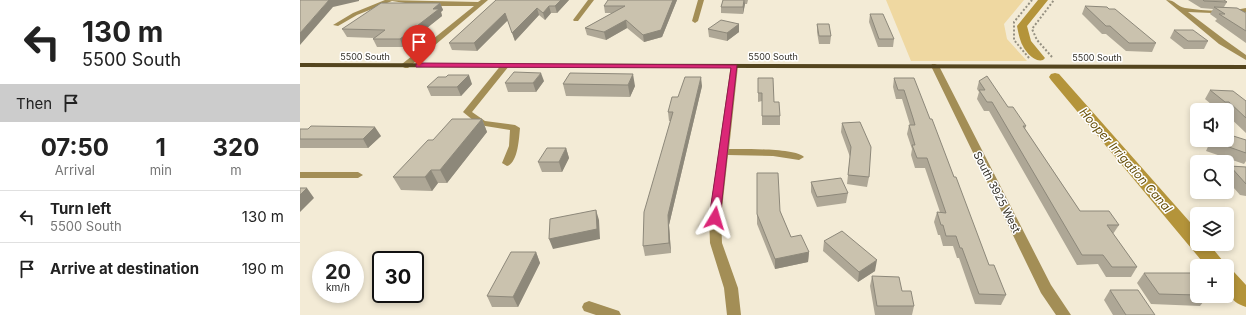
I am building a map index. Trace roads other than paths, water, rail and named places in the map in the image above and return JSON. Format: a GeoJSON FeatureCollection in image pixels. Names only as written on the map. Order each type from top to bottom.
{"type":"FeatureCollection","features":[{"type":"Feature","properties":{"kind":"main road","name":"5500 South"},"geometry":{"type":"LineString","coordinates":[[300,66],[1246,67]]}},
{"type":"Feature","properties":{"kind":"street"},"geometry":{"type":"LineString","coordinates":[[336,25],[355,14],[390,0]]}},
{"type":"Feature","properties":{"kind":"street"},"geometry":{"type":"LineString","coordinates":[[394,0],[411,3],[482,2]]}},
{"type":"Feature","properties":{"kind":"street"},"geometry":{"type":"LineString","coordinates":[[576,20],[591,0]]}},
{"type":"Feature","properties":{"kind":"street"},"geometry":{"type":"LineString","coordinates":[[695,21],[701,0]]}},
{"type":"Feature","properties":{"kind":"street"},"geometry":{"type":"LineString","coordinates":[[1169,0],[1222,42],[1246,58]]}},
{"type":"Feature","properties":{"kind":"street"},"geometry":{"type":"LineString","coordinates":[[405,66],[482,2]]}},
{"type":"Feature","properties":{"kind":"street"},"geometry":{"type":"LineString","coordinates":[[1181,10],[1236,12],[1246,10]]}},
{"type":"Feature","properties":{"kind":"street"},"geometry":{"type":"LineString","coordinates":[[505,66],[467,112],[482,123],[515,128],[514,146],[507,163]]}},
{"type":"Feature","properties":{"kind":"street"},"geometry":{"type":"LineString","coordinates":[[734,66],[715,218],[716,243],[730,288],[734,315]]}},
{"type":"Feature","properties":{"kind":"street","name":"South 3925 West"},"geometry":{"type":"LineString","coordinates":[[935,66],[1046,289],[1064,315]]}},
{"type":"Feature","properties":{"kind":"street"},"geometry":{"type":"LineString","coordinates":[[723,152],[772,153],[799,157]]}},
{"type":"Feature","properties":{"kind":"street"},"geometry":{"type":"LineString","coordinates":[[300,175],[358,175]]}},
{"type":"Feature","properties":{"kind":"street"},"geometry":{"type":"LineString","coordinates":[[589,307],[614,315]]}},
{"type":"Feature","properties":{"kind":"waterway","name":"Hooper Irrigation Canal"},"geometry":{"type":"LineString","coordinates":[[1039,58],[1026,42],[1022,26],[1043,0]]}},
{"type":"Feature","properties":{"kind":"waterway","name":"Hooper Irrigation Canal"},"geometry":{"type":"LineString","coordinates":[[1055,77],[1190,234]]}},
{"type":"Feature","properties":{"kind":"waterway","name":"Hooper Irrigation Canal"},"geometry":{"type":"LineString","coordinates":[[1204,251],[1211,259]]}},
{"type":"Feature","properties":{"kind":"waterway","name":"Hooper Irrigation Canal"},"geometry":{"type":"LineString","coordinates":[[1234,285],[1246,299]]}}]}
